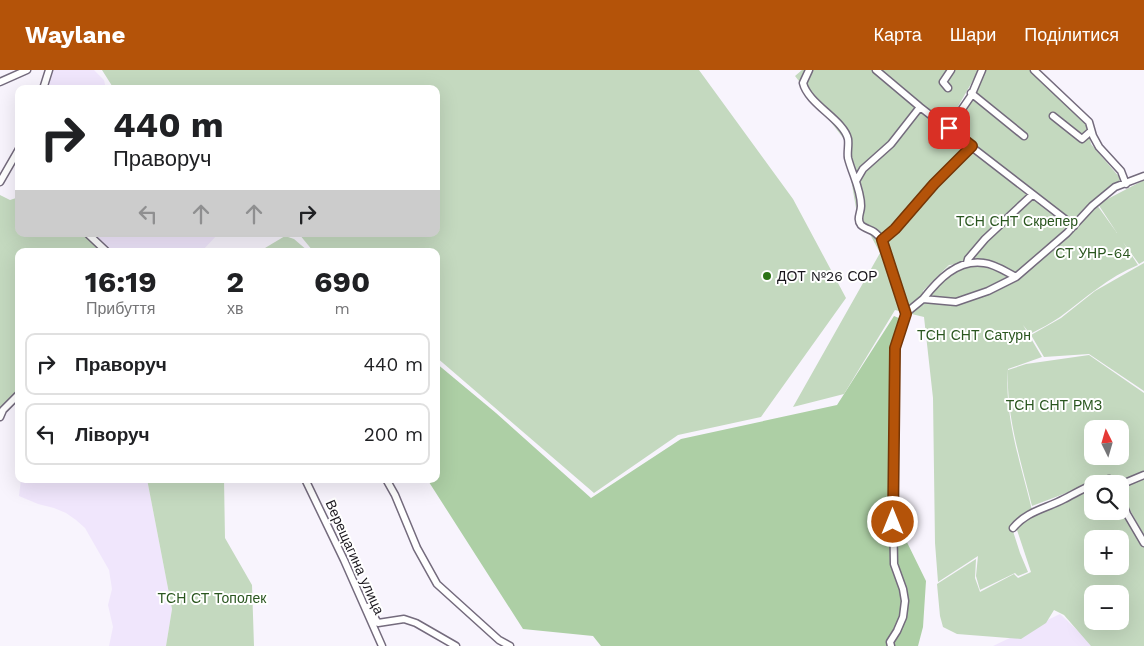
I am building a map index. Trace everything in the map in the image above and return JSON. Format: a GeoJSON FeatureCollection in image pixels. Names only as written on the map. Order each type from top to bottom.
{"type":"FeatureCollection","features":[{"type":"Feature","properties":{"kind":"street"},"geometry":{"type":"LineString","coordinates":[[0,82],[12,73],[27,70]]}},
{"type":"Feature","properties":{"kind":"street"},"geometry":{"type":"LineString","coordinates":[[44,85],[48,70]]}},
{"type":"Feature","properties":{"kind":"street"},"geometry":{"type":"LineString","coordinates":[[809,70],[803,83],[804,90],[820,109],[836,122],[848,138],[849,160],[856,180],[861,207],[858,218],[861,225],[875,233],[882,240],[906,314]]}},
{"type":"Feature","properties":{"kind":"street"},"geometry":{"type":"LineString","coordinates":[[876,70],[920,107],[1074,226]]}},
{"type":"Feature","properties":{"kind":"street"},"geometry":{"type":"LineString","coordinates":[[948,88],[943,82],[950,70]]}},
{"type":"Feature","properties":{"kind":"street"},"geometry":{"type":"LineString","coordinates":[[949,128],[971,94],[982,70]]}},
{"type":"Feature","properties":{"kind":"street"},"geometry":{"type":"LineString","coordinates":[[1034,70],[1089,122],[1091,131],[1104,153],[1121,171],[1126,184]]}},
{"type":"Feature","properties":{"kind":"street"},"geometry":{"type":"LineString","coordinates":[[971,94],[1024,136]]}},
{"type":"Feature","properties":{"kind":"street"},"geometry":{"type":"LineString","coordinates":[[856,180],[863,169],[891,144],[920,107]]}},
{"type":"Feature","properties":{"kind":"street"},"geometry":{"type":"LineString","coordinates":[[1052,116],[1082,139],[1091,131]]}},
{"type":"Feature","properties":{"kind":"street"},"geometry":{"type":"LineString","coordinates":[[882,240],[895,229],[934,184],[972,146]]}},
{"type":"Feature","properties":{"kind":"street"},"geometry":{"type":"LineString","coordinates":[[0,182],[15,156]]}},
{"type":"Feature","properties":{"kind":"street"},"geometry":{"type":"LineString","coordinates":[[923,299],[956,302],[988,291],[1016,277],[1115,187],[1144,176]]}},
{"type":"Feature","properties":{"kind":"street"},"geometry":{"type":"LineString","coordinates":[[967,263],[968,259],[985,239],[1032,195]]}},
{"type":"Feature","properties":{"kind":"street"},"geometry":{"type":"LineString","coordinates":[[91,237],[103,248]]}},
{"type":"Feature","properties":{"kind":"street"},"geometry":{"type":"LineString","coordinates":[[890,644],[903,617],[905,601],[903,589],[894,564],[893,506],[895,348],[906,314],[948,272],[967,263],[990,264],[1016,277]]}},
{"type":"Feature","properties":{"kind":"street"},"geometry":{"type":"LineString","coordinates":[[0,417],[3,410],[15,398]]}},
{"type":"Feature","properties":{"kind":"street"},"geometry":{"type":"LineString","coordinates":[[1129,481],[1144,475]]}},
{"type":"Feature","properties":{"kind":"street","name":"Верещагина улица"},"geometry":{"type":"LineString","coordinates":[[307,483],[382,646]]}},
{"type":"Feature","properties":{"kind":"street"},"geometry":{"type":"LineString","coordinates":[[388,483],[417,548],[437,584],[499,640],[510,646]]}},
{"type":"Feature","properties":{"kind":"street"},"geometry":{"type":"LineString","coordinates":[[1013,528],[1032,512],[1064,500],[1084,489]]}},
{"type":"Feature","properties":{"kind":"street"},"geometry":{"type":"LineString","coordinates":[[1129,517],[1144,543]]}},
{"type":"Feature","properties":{"kind":"street"},"geometry":{"type":"LineString","coordinates":[[357,590],[378,623],[404,619],[416,623],[456,646]]}},
{"type":"Feature","properties":{"kind":"shaded area"},"geometry":{"type":"Polygon","coordinates":[[[53,70],[94,70],[104,80],[105,85],[47,85],[53,70]]]}},
{"type":"Feature","properties":{"kind":"shaded area"},"geometry":{"type":"Polygon","coordinates":[[[91,237],[215,237],[205,248],[103,248],[91,237]]]}},
{"type":"Feature","properties":{"kind":"shaded area"},"geometry":{"type":"Polygon","coordinates":[[[21,483],[148,483],[172,609],[166,646],[109,646],[113,627],[108,605],[112,589],[109,570],[85,528],[66,513],[19,496],[21,483]]]}},
{"type":"Feature","properties":{"kind":"shaded area"},"geometry":{"type":"Polygon","coordinates":[[[1060,614],[1094,646],[993,646],[1060,614]]]}},
{"type":"Feature","properties":{"kind":"green space"},"geometry":{"type":"Polygon","coordinates":[[[102,70],[699,70],[793,199],[846,298],[761,417],[678,435],[594,493],[440,360],[440,248],[311,248],[301,237],[440,237],[440,85],[111,85],[102,70]]]}},
{"type":"Feature","properties":{"kind":"green space"},"geometry":{"type":"Polygon","coordinates":[[[802,70],[979,70],[945,129],[1072,227],[1013,275],[985,261],[949,265],[923,291],[924,308],[924,291],[949,266],[984,262],[1014,277],[1001,284],[1002,286],[1030,267],[1097,205],[1117,233],[1098,204],[1144,180],[1144,261],[1139,264],[1123,242],[1138,265],[1107,282],[1060,317],[1038,330],[1030,334],[1023,325],[1042,357],[1008,369],[1007,387],[1011,423],[1032,510],[1012,528],[1028,572],[1018,576],[1015,573],[980,590],[976,576],[978,556],[938,582],[935,543],[933,398],[924,317],[895,310],[844,394],[793,407],[880,253],[856,208],[844,139],[795,76],[802,70]]]}},
{"type":"Feature","properties":{"kind":"green space"},"geometry":{"type":"Polygon","coordinates":[[[983,70],[1032,70],[1087,123],[1091,144],[1121,179],[1074,225],[947,129],[983,70]]]}},
{"type":"Feature","properties":{"kind":"green space"},"geometry":{"type":"Polygon","coordinates":[[[0,195],[10,200],[15,198],[15,237],[86,237],[99,248],[15,248],[15,394],[0,411],[0,195]]]}},
{"type":"Feature","properties":{"kind":"green space"},"geometry":{"type":"Polygon","coordinates":[[[283,237],[288,237],[294,239],[304,248],[265,248],[283,237]]]}},
{"type":"Feature","properties":{"kind":"green space"},"geometry":{"type":"Polygon","coordinates":[[[1144,263],[1144,391],[1089,354],[1044,357],[1031,335],[1061,318],[1095,291],[1144,263]]]}},
{"type":"Feature","properties":{"kind":"green space"},"geometry":{"type":"Polygon","coordinates":[[[894,316],[901,319],[891,353],[890,529],[901,530],[926,581],[923,627],[918,646],[601,646],[593,636],[523,629],[430,483],[440,483],[440,366],[496,413],[591,498],[681,439],[837,405],[894,316]]]}},
{"type":"Feature","properties":{"kind":"green space","name":"ТСН СНТ РМЗ"},"geometry":{"type":"Polygon","coordinates":[[[1089,355],[1144,393],[1144,535],[1129,508],[1129,475],[1084,475],[1084,486],[1032,506],[1015,439],[1009,405],[1008,370],[1026,364],[1089,355]]]}},
{"type":"Feature","properties":{"kind":"green space","name":"ТСН СТ Тополек"},"geometry":{"type":"Polygon","coordinates":[[[148,483],[224,483],[225,538],[252,585],[254,646],[166,646],[172,609],[148,483]]]}},
{"type":"Feature","properties":{"kind":"green space"},"geometry":{"type":"Polygon","coordinates":[[[1084,487],[1084,520],[1129,520],[1129,510],[1144,537],[1144,646],[1091,646],[1064,615],[1054,610],[1046,623],[1021,639],[957,634],[943,627],[937,584],[976,559],[975,578],[980,592],[1014,574],[1018,578],[1031,572],[1016,527],[1058,498],[1084,487]]]}},
{"type":"Feature","properties":{"kind":"place","name":"ДОТ №26 СОР"},"geometry":{"type":"Point","coordinates":[767,276]}},
{"type":"Feature","properties":{"kind":"route"},"geometry":{"type":"LineString","coordinates":[[893,522],[895,348],[906,314],[882,240],[895,229],[934,184],[972,146],[949,128]]}},
{"type":"Feature","properties":{"kind":"park label","name":"ТСН СНТ Скрепер"},"geometry":{"type":"Point","coordinates":[1017,221]}},
{"type":"Feature","properties":{"kind":"park label","name":"СТ УНР-64"},"geometry":{"type":"Point","coordinates":[1093,253]}},
{"type":"Feature","properties":{"kind":"park label","name":"ТСН СНТ Сатурн"},"geometry":{"type":"Point","coordinates":[974,335]}}]}
